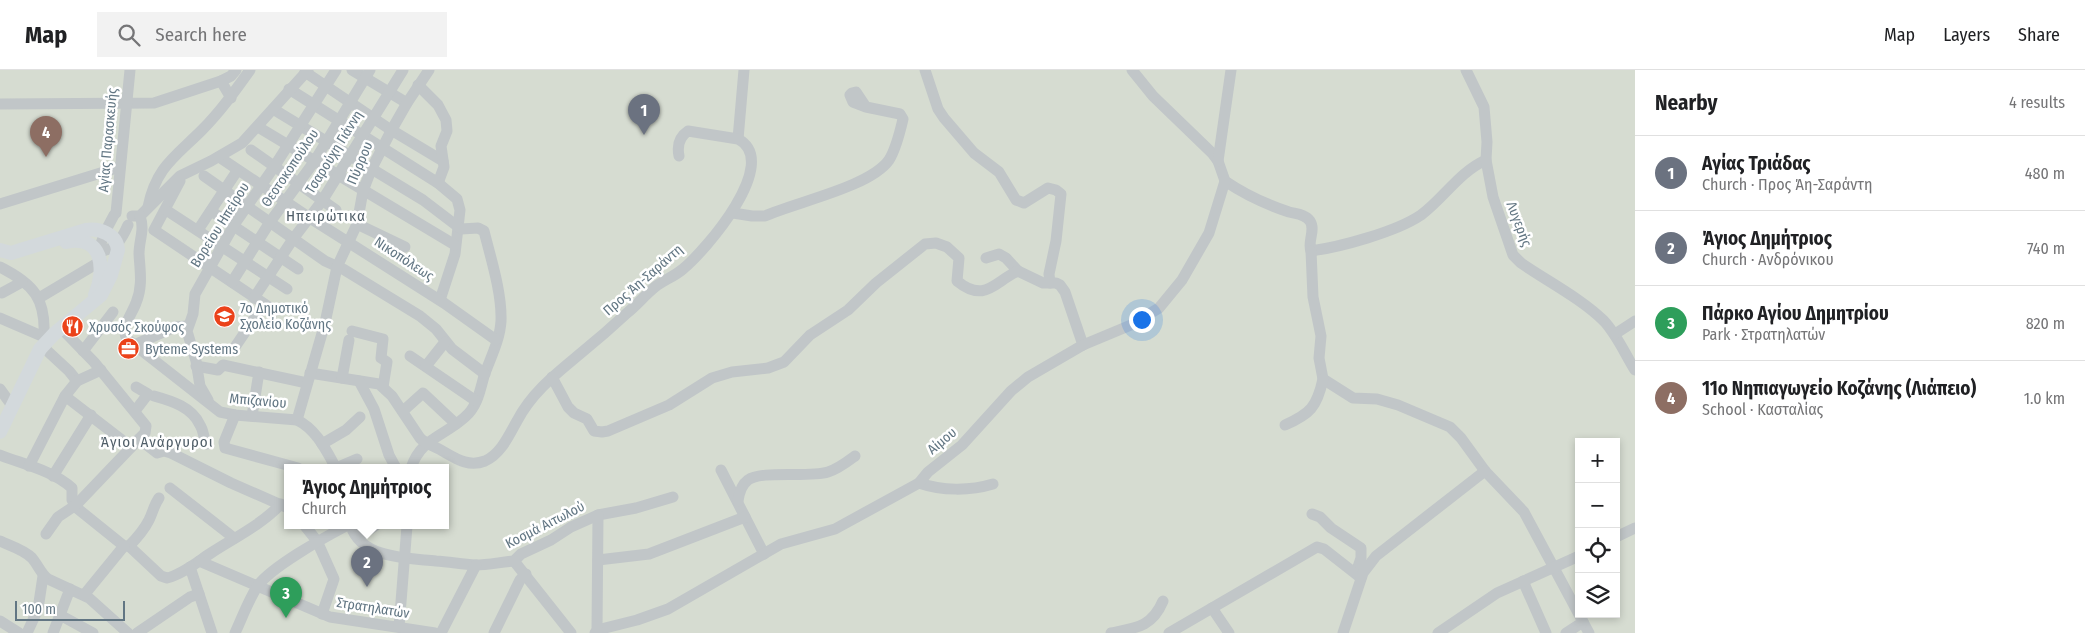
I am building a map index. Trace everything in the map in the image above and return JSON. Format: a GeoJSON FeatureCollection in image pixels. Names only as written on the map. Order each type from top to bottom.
{"type":"FeatureCollection","features":[{"type":"Feature","properties":{"kind":"main road"},"geometry":{"type":"LineString","coordinates":[[0,250],[11,253],[86,230],[105,232],[118,246],[114,267],[106,288],[99,298],[45,341],[13,407],[1,427]]}},
{"type":"Feature","properties":{"kind":"main road"},"geometry":{"type":"LineString","coordinates":[[0,256],[14,257],[74,240],[86,241],[99,257],[98,288],[94,298],[87,307]]}},
{"type":"Feature","properties":{"kind":"street","name":"Αγίας Παρασκευής"},"geometry":{"type":"LineString","coordinates":[[128,213],[120,167],[130,70]]}},
{"type":"Feature","properties":{"kind":"street"},"geometry":{"type":"LineString","coordinates":[[0,104],[154,103],[220,81],[231,76],[236,70]]}},
{"type":"Feature","properties":{"kind":"street"},"geometry":{"type":"LineString","coordinates":[[99,257],[105,232],[151,191],[165,167],[231,98],[250,70]]}},
{"type":"Feature","properties":{"kind":"street","name":"Βορείου Ηπείρου"},"geometry":{"type":"LineString","coordinates":[[213,408],[200,386],[188,340],[187,326],[192,314],[195,294],[234,225],[261,187],[336,70]]}},
{"type":"Feature","properties":{"kind":"street"},"geometry":{"type":"LineString","coordinates":[[352,70],[368,74],[389,92],[407,103]]}},
{"type":"Feature","properties":{"kind":"street","name":"Τσαρούχη Γιάννη"},"geometry":{"type":"LineString","coordinates":[[223,365],[259,301],[268,276],[322,201],[402,70]]}},
{"type":"Feature","properties":{"kind":"street","name":"Πύρρου"},"geometry":{"type":"LineString","coordinates":[[297,420],[325,323],[337,267],[357,224],[363,191],[371,170],[391,131],[429,70]]}},
{"type":"Feature","properties":{"kind":"street"},"geometry":{"type":"LineString","coordinates":[[679,156],[679,142],[683,134],[688,131],[738,139],[744,70]]}},
{"type":"Feature","properties":{"kind":"street"},"geometry":{"type":"LineString","coordinates":[[925,70],[938,109],[944,118],[974,153],[999,172],[1016,200],[1024,202],[1048,188],[1056,190],[1061,194],[1058,232],[1049,274],[1050,283]]}},
{"type":"Feature","properties":{"kind":"street"},"geometry":{"type":"LineString","coordinates":[[1132,70],[1153,96],[1181,121],[1218,161],[1225,181],[1273,206],[1306,217],[1312,226],[1309,247],[1311,251],[1314,297],[1321,336],[1320,358],[1322,379],[1317,401],[1311,411],[1302,418],[1285,425]]}},
{"type":"Feature","properties":{"kind":"street"},"geometry":{"type":"LineString","coordinates":[[1218,161],[1231,70]]}},
{"type":"Feature","properties":{"kind":"street","name":"Λυγερής"},"geometry":{"type":"LineString","coordinates":[[1466,70],[1484,107],[1487,142],[1486,160],[1493,197],[1513,255],[1521,263],[1591,310],[1615,334],[1635,370]]}},
{"type":"Feature","properties":{"kind":"street"},"geometry":{"type":"LineString","coordinates":[[39,298],[109,250],[118,246],[128,213],[159,198],[180,176],[242,143],[307,71],[373,119],[443,162]]}},
{"type":"Feature","properties":{"kind":"street","name":"Θεοτοκοπούλου"},"geometry":{"type":"LineString","coordinates":[[232,282],[270,222],[314,162],[368,74]]}},
{"type":"Feature","properties":{"kind":"street"},"geometry":{"type":"LineString","coordinates":[[220,81],[231,98]]}},
{"type":"Feature","properties":{"kind":"street"},"geometry":{"type":"LineString","coordinates":[[418,85],[438,105],[446,120],[447,131],[441,146],[444,167],[438,183]]}},
{"type":"Feature","properties":{"kind":"street"},"geometry":{"type":"LineString","coordinates":[[289,89],[438,183],[457,198],[460,210],[455,245],[451,267],[440,300]]}},
{"type":"Feature","properties":{"kind":"street"},"geometry":{"type":"LineString","coordinates":[[732,212],[752,216],[766,216],[855,183],[882,166],[890,157],[903,119],[900,114],[866,107]]}},
{"type":"Feature","properties":{"kind":"street"},"geometry":{"type":"LineString","coordinates":[[272,109],[423,200],[463,230],[478,228],[484,231],[495,279],[500,315],[496,340],[476,401],[470,412],[418,451],[413,464]]}},
{"type":"Feature","properties":{"kind":"street"},"geometry":{"type":"LineString","coordinates":[[258,127],[455,245]]}},
{"type":"Feature","properties":{"kind":"street","name":"Προς Άη-Σαράντη"},"geometry":{"type":"LineString","coordinates":[[426,444],[467,463],[484,462],[492,457],[508,438],[530,399],[552,377],[617,323],[656,287],[684,268],[722,228],[732,212],[750,174],[752,162],[750,150],[744,142],[738,139]]}},
{"type":"Feature","properties":{"kind":"street"},"geometry":{"type":"LineString","coordinates":[[251,150],[336,210]]}},
{"type":"Feature","properties":{"kind":"street","name":"Νικοπόλεως"},"geometry":{"type":"LineString","coordinates":[[218,157],[261,187],[440,300],[496,340]]}},
{"type":"Feature","properties":{"kind":"street"},"geometry":{"type":"LineString","coordinates":[[1311,251],[1364,238],[1409,221],[1432,206],[1465,173],[1486,160]]}},
{"type":"Feature","properties":{"kind":"street"},"geometry":{"type":"LineString","coordinates":[[0,204],[120,167]]}},
{"type":"Feature","properties":{"kind":"street"},"geometry":{"type":"LineString","coordinates":[[198,230],[237,171]]}},
{"type":"Feature","properties":{"kind":"street"},"geometry":{"type":"LineString","coordinates":[[180,176],[180,181],[154,230],[275,311]]}},
{"type":"Feature","properties":{"kind":"street"},"geometry":{"type":"LineString","coordinates":[[204,176],[325,261],[425,320],[445,339],[445,342],[485,374]]}},
{"type":"Feature","properties":{"kind":"street","name":"Αίμου"},"geometry":{"type":"LineString","coordinates":[[596,631],[668,609],[764,554],[792,540],[835,528],[849,522],[919,483],[928,472],[973,434],[1021,383],[1037,371],[1083,345],[1144,318],[1159,308],[1187,271],[1209,234],[1225,181]]}},
{"type":"Feature","properties":{"kind":"street"},"geometry":{"type":"LineString","coordinates":[[166,210],[287,289]]}},
{"type":"Feature","properties":{"kind":"street"},"geometry":{"type":"LineString","coordinates":[[211,211],[298,269]]}},
{"type":"Feature","properties":{"kind":"street"},"geometry":{"type":"LineString","coordinates":[[128,213],[144,233],[139,253],[142,284],[125,331],[127,339],[134,345],[176,327],[187,326]]}},
{"type":"Feature","properties":{"kind":"street"},"geometry":{"type":"LineString","coordinates":[[357,224],[405,248]]}},
{"type":"Feature","properties":{"kind":"street"},"geometry":{"type":"LineString","coordinates":[[552,377],[568,407],[574,413],[587,419],[594,431],[602,432],[668,406],[712,378],[732,372],[768,368],[784,362],[810,335],[843,314],[876,282],[925,244],[936,243],[953,252],[959,258],[957,281],[974,289],[990,290],[1018,271]]}},
{"type":"Feature","properties":{"kind":"street"},"geometry":{"type":"LineString","coordinates":[[986,258],[999,254],[1006,258],[1018,271],[1034,280],[1060,285],[1083,345]]}},
{"type":"Feature","properties":{"kind":"street"},"geometry":{"type":"LineString","coordinates":[[0,267],[22,282],[39,298],[44,314],[45,341]]}},
{"type":"Feature","properties":{"kind":"street"},"geometry":{"type":"LineString","coordinates":[[2,293],[22,282]]}},
{"type":"Feature","properties":{"kind":"street"},"geometry":{"type":"LineString","coordinates":[[83,351],[113,312]]}},
{"type":"Feature","properties":{"kind":"street"},"geometry":{"type":"LineString","coordinates":[[0,318],[45,341],[77,381]]}},
{"type":"Feature","properties":{"kind":"street"},"geometry":{"type":"LineString","coordinates":[[1615,334],[1635,321]]}},
{"type":"Feature","properties":{"kind":"street"},"geometry":{"type":"LineString","coordinates":[[46,534],[58,517],[76,505],[145,433],[146,426],[101,370],[61,328]]}},
{"type":"Feature","properties":{"kind":"street"},"geometry":{"type":"LineString","coordinates":[[342,378],[351,335],[383,339],[381,358],[387,362],[383,387]]}},
{"type":"Feature","properties":{"kind":"street"},"geometry":{"type":"LineString","coordinates":[[426,366],[445,342]]}},
{"type":"Feature","properties":{"kind":"street","name":"Μπιζανίου"},"geometry":{"type":"LineString","coordinates":[[134,345],[220,412],[297,420],[306,424],[322,444],[334,464]]}},
{"type":"Feature","properties":{"kind":"street"},"geometry":{"type":"LineString","coordinates":[[410,356],[476,401]]}},
{"type":"Feature","properties":{"kind":"street"},"geometry":{"type":"LineString","coordinates":[[196,366],[218,370],[223,365],[259,372],[309,378],[342,378],[383,387],[403,411],[426,444]]}},
{"type":"Feature","properties":{"kind":"street"},"geometry":{"type":"LineString","coordinates":[[29,466],[65,396],[77,381],[101,370]]}},
{"type":"Feature","properties":{"kind":"street"},"geometry":{"type":"LineString","coordinates":[[252,416],[259,372]]}},
{"type":"Feature","properties":{"kind":"street"},"geometry":{"type":"LineString","coordinates":[[1322,379],[1353,398],[1388,402],[1450,428],[1467,443],[1485,471],[1524,512],[1586,628],[1566,633]]}},
{"type":"Feature","properties":{"kind":"street"},"geometry":{"type":"LineString","coordinates":[[359,381],[374,409],[389,455],[394,464]]}},
{"type":"Feature","properties":{"kind":"street"},"geometry":{"type":"LineString","coordinates":[[136,387],[151,395],[176,403],[190,413],[200,423],[207,444]]}},
{"type":"Feature","properties":{"kind":"street"},"geometry":{"type":"LineString","coordinates":[[0,389],[13,407]]}},
{"type":"Feature","properties":{"kind":"street"},"geometry":{"type":"LineString","coordinates":[[403,411],[423,393],[456,424]]}},
{"type":"Feature","properties":{"kind":"street"},"geometry":{"type":"LineString","coordinates":[[135,411],[151,395]]}},
{"type":"Feature","properties":{"kind":"street"},"geometry":{"type":"LineString","coordinates":[[65,396],[135,443],[157,453],[171,453],[231,484],[284,506]]}},
{"type":"Feature","properties":{"kind":"street"},"geometry":{"type":"LineString","coordinates":[[52,476],[91,415]]}},
{"type":"Feature","properties":{"kind":"street"},"geometry":{"type":"LineString","coordinates":[[235,415],[223,446],[234,451],[284,464]]}},
{"type":"Feature","properties":{"kind":"street"},"geometry":{"type":"LineString","coordinates":[[322,444],[346,430],[360,417]]}},
{"type":"Feature","properties":{"kind":"street"},"geometry":{"type":"LineString","coordinates":[[0,456],[52,476],[72,488],[72,500],[76,505],[161,576],[167,578],[195,564],[284,506]]}},
{"type":"Feature","properties":{"kind":"street"},"geometry":{"type":"LineString","coordinates":[[738,501],[741,490],[748,479],[761,476],[808,475],[829,472],[855,456]]}},
{"type":"Feature","properties":{"kind":"street"},"geometry":{"type":"LineString","coordinates":[[345,464],[357,459]]}},
{"type":"Feature","properties":{"kind":"street"},"geometry":{"type":"LineString","coordinates":[[721,470],[764,554]]}},
{"type":"Feature","properties":{"kind":"street"},"geometry":{"type":"LineString","coordinates":[[1359,575],[1376,556],[1485,471]]}},
{"type":"Feature","properties":{"kind":"street"},"geometry":{"type":"LineString","coordinates":[[919,483],[929,486],[963,489],[980,488],[993,484]]}},
{"type":"Feature","properties":{"kind":"street"},"geometry":{"type":"LineString","coordinates":[[170,488],[234,538]]}},
{"type":"Feature","properties":{"kind":"street","name":"Κοσμά Αιτωλού"},"geometry":{"type":"LineString","coordinates":[[353,529],[358,537],[376,551],[403,558],[476,565],[514,561],[521,554],[598,515],[636,508],[673,497]]}},
{"type":"Feature","properties":{"kind":"street"},"geometry":{"type":"LineString","coordinates":[[84,595],[126,546],[144,529],[151,517],[153,506],[159,498]]}},
{"type":"Feature","properties":{"kind":"street"},"geometry":{"type":"LineString","coordinates":[[1312,514],[1320,517],[1331,528],[1361,548],[1359,575],[1343,633]]}},
{"type":"Feature","properties":{"kind":"street"},"geometry":{"type":"LineString","coordinates":[[596,631],[598,515]]}},
{"type":"Feature","properties":{"kind":"street"},"geometry":{"type":"LineString","coordinates":[[598,560],[649,554],[745,517]]}},
{"type":"Feature","properties":{"kind":"street"},"geometry":{"type":"LineString","coordinates":[[1620,535],[1635,528]]}},
{"type":"Feature","properties":{"kind":"street"},"geometry":{"type":"LineString","coordinates":[[307,529],[316,541],[334,579],[322,614]]}},
{"type":"Feature","properties":{"kind":"street"},"geometry":{"type":"LineString","coordinates":[[235,633],[257,586],[265,578],[316,541],[340,529]]}},
{"type":"Feature","properties":{"kind":"street"},"geometry":{"type":"LineString","coordinates":[[358,537],[370,529]]}},
{"type":"Feature","properties":{"kind":"street"},"geometry":{"type":"LineString","coordinates":[[399,627],[406,529]]}},
{"type":"Feature","properties":{"kind":"street"},"geometry":{"type":"LineString","coordinates":[[0,541],[25,552],[32,558],[44,576],[95,602],[128,633]]}},
{"type":"Feature","properties":{"kind":"street"},"geometry":{"type":"LineString","coordinates":[[1169,633],[1317,547],[1324,549],[1359,575]]}},
{"type":"Feature","properties":{"kind":"street"},"geometry":{"type":"LineString","coordinates":[[1438,633],[1497,594],[1575,558]]}},
{"type":"Feature","properties":{"kind":"street"},"geometry":{"type":"LineString","coordinates":[[514,561],[570,633]]}},
{"type":"Feature","properties":{"kind":"street"},"geometry":{"type":"LineString","coordinates":[[195,564],[199,594],[212,633]]}},
{"type":"Feature","properties":{"kind":"street","name":"Στρατηλατών"},"geometry":{"type":"LineString","coordinates":[[195,564],[257,586],[322,614],[339,619],[434,633]]}},
{"type":"Feature","properties":{"kind":"street"},"geometry":{"type":"LineString","coordinates":[[440,633],[476,565]]}},
{"type":"Feature","properties":{"kind":"street"},"geometry":{"type":"LineString","coordinates":[[494,633],[520,580],[526,574]]}},
{"type":"Feature","properties":{"kind":"street"},"geometry":{"type":"LineString","coordinates":[[27,633],[38,609],[44,576]]}},
{"type":"Feature","properties":{"kind":"street"},"geometry":{"type":"LineString","coordinates":[[1524,581],[1546,633]]}},
{"type":"Feature","properties":{"kind":"street"},"geometry":{"type":"LineString","coordinates":[[53,633],[70,589]]}},
{"type":"Feature","properties":{"kind":"street"},"geometry":{"type":"LineString","coordinates":[[136,633],[190,597],[199,594]]}},
{"type":"Feature","properties":{"kind":"street"},"geometry":{"type":"LineString","coordinates":[[1111,633],[1130,629],[1151,620],[1163,601]]}},
{"type":"Feature","properties":{"kind":"street"},"geometry":{"type":"LineString","coordinates":[[1212,608],[1228,633]]}},
{"type":"Feature","properties":{"kind":"street"},"geometry":{"type":"LineString","coordinates":[[60,615],[93,633]]}},
{"type":"Feature","properties":{"kind":"street"},"geometry":{"type":"LineString","coordinates":[[0,620],[19,633]]}},
{"type":"Feature","properties":{"kind":"shaded area"},"geometry":{"type":"Polygon","coordinates":[[[0,70],[1635,70],[1635,633],[0,633],[0,70]]]}},
{"type":"Feature","properties":{"kind":"place","name":"Αγίας Τριάδας"},"geometry":{"type":"Point","coordinates":[644,135]}},
{"type":"Feature","properties":{"kind":"place","name":"11o Νηπιαγωγείο Κοζάνης (Λιάπειο)"},"geometry":{"type":"Point","coordinates":[46,157]}},
{"type":"Feature","properties":{"kind":"place","name":"7ο Δημοτικό Σχολείο Κοζάνης"},"geometry":{"type":"Point","coordinates":[224,316]}},
{"type":"Feature","properties":{"kind":"place","name":"Χρυσός Σκούφος"},"geometry":{"type":"Point","coordinates":[73,327]}},
{"type":"Feature","properties":{"kind":"place","name":"Byteme Systems"},"geometry":{"type":"Point","coordinates":[129,349]}},
{"type":"Feature","properties":{"kind":"place","name":"Άγιος Δημήτριος"},"geometry":{"type":"Point","coordinates":[367,587]}},
{"type":"Feature","properties":{"kind":"place","name":"Πάρκο Αγίου Δημητρίου"},"geometry":{"type":"Point","coordinates":[286,618]}},
{"type":"Feature","properties":{"kind":"district","name":"Ηπειρώτικα"},"geometry":{"type":"Point","coordinates":[326,216]}},
{"type":"Feature","properties":{"kind":"district","name":"Άγιοι Ανάργυροι"},"geometry":{"type":"Point","coordinates":[157,442]}}]}
